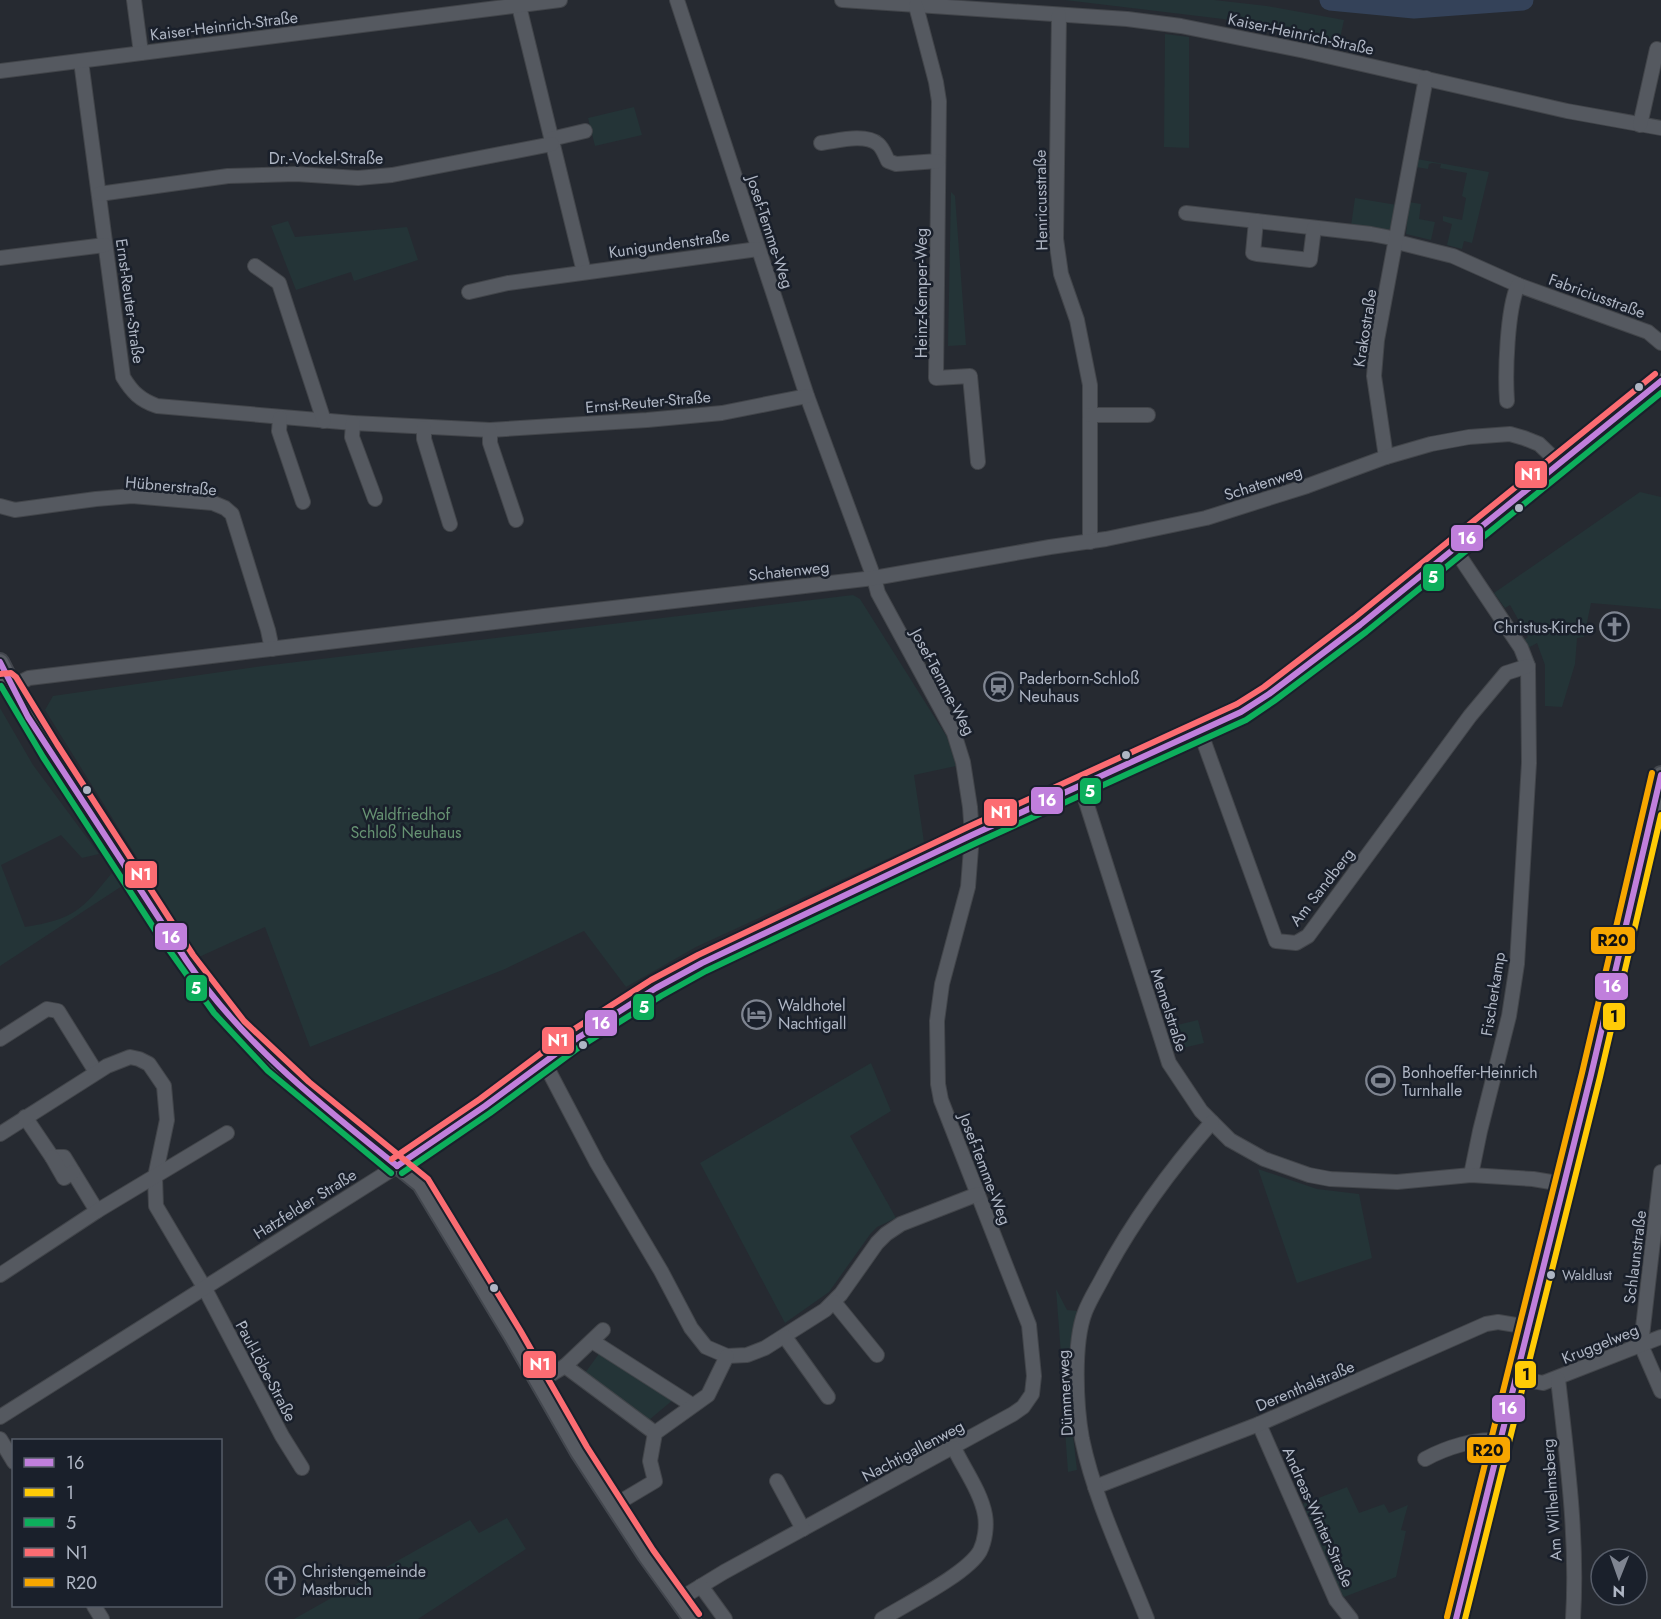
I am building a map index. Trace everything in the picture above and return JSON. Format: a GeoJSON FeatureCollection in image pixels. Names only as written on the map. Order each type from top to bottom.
{"type":"FeatureCollection","features":[{"type":"Feature","properties":{"kind":"main road"},"geometry":{"type":"LineString","coordinates":[[0,662],[5,682],[188,963],[219,1005],[250,1040],[288,1076],[421,1184],[579,1452],[613,1506],[692,1619]]}},
{"type":"Feature","properties":{"kind":"main road"},"geometry":{"type":"LineString","coordinates":[[1456,1619],[1591,1075],[1661,775]]}},
{"type":"Feature","properties":{"kind":"street"},"geometry":{"type":"LineString","coordinates":[[134,0],[141,53]]}},
{"type":"Feature","properties":{"kind":"street","name":"Kaiser-Heinrich-Straße"},"geometry":{"type":"LineString","coordinates":[[0,71],[560,0]]}},
{"type":"Feature","properties":{"kind":"street","name":"Josef-Temme-Weg"},"geometry":{"type":"LineString","coordinates":[[677,0],[807,396],[878,593],[954,733],[963,762],[972,835],[968,887],[942,984],[937,1021],[938,1083],[941,1100],[1029,1325],[1034,1376],[1032,1394]]}},
{"type":"Feature","properties":{"kind":"street","name":"Kaiser-Heinrich-Straße"},"geometry":{"type":"LineString","coordinates":[[842,0],[1127,19],[1182,26],[1305,51],[1567,111],[1661,128]]}},
{"type":"Feature","properties":{"kind":"street"},"geometry":{"type":"LineString","coordinates":[[519,6],[584,272]]}},
{"type":"Feature","properties":{"kind":"street","name":"Heinz-Kemper-Weg"},"geometry":{"type":"LineString","coordinates":[[916,6],[939,101],[936,378],[970,376],[978,462]]}},
{"type":"Feature","properties":{"kind":"street","name":"Henricusstraße"},"geometry":{"type":"LineString","coordinates":[[1059,15],[1056,239],[1061,274],[1076,318],[1090,385],[1090,542]]}},
{"type":"Feature","properties":{"kind":"street"},"geometry":{"type":"LineString","coordinates":[[1640,125],[1657,50]]}},
{"type":"Feature","properties":{"kind":"street","name":"Ernst-Reuter-Straße"},"geometry":{"type":"LineString","coordinates":[[81,61],[123,377],[131,392],[144,402],[157,406],[280,418],[490,430],[722,413],[807,396]]}},
{"type":"Feature","properties":{"kind":"street","name":"Krakostraße"},"geometry":{"type":"LineString","coordinates":[[1386,457],[1374,376],[1377,339],[1426,78]]}},
{"type":"Feature","properties":{"kind":"street"},"geometry":{"type":"LineString","coordinates":[[552,141],[585,131]]}},
{"type":"Feature","properties":{"kind":"street"},"geometry":{"type":"LineString","coordinates":[[821,143],[863,138],[881,146],[888,161],[897,164],[938,160]]}},
{"type":"Feature","properties":{"kind":"street","name":"Dr.-Vockel-Straße"},"geometry":{"type":"LineString","coordinates":[[99,194],[228,176],[296,174],[358,178],[392,175],[552,141]]}},
{"type":"Feature","properties":{"kind":"street"},"geometry":{"type":"LineString","coordinates":[[1186,213],[1314,228],[1397,241]]}},
{"type":"Feature","properties":{"kind":"street"},"geometry":{"type":"LineString","coordinates":[[1256,221],[1253,253],[1257,254],[1310,260],[1314,228]]}},
{"type":"Feature","properties":{"kind":"street","name":"Fabriciusstraße"},"geometry":{"type":"LineString","coordinates":[[1397,241],[1453,256],[1518,285],[1648,332],[1661,343]]}},
{"type":"Feature","properties":{"kind":"street"},"geometry":{"type":"LineString","coordinates":[[0,258],[105,245]]}},
{"type":"Feature","properties":{"kind":"street","name":"Kunigundenstraße"},"geometry":{"type":"LineString","coordinates":[[469,292],[508,283],[758,249]]}},
{"type":"Feature","properties":{"kind":"street"},"geometry":{"type":"LineString","coordinates":[[255,266],[279,283],[324,421]]}},
{"type":"Feature","properties":{"kind":"street"},"geometry":{"type":"LineString","coordinates":[[1507,401],[1508,348],[1514,295],[1518,285]]}},
{"type":"Feature","properties":{"kind":"street","name":"Hatzfelder Straße"},"geometry":{"type":"LineString","coordinates":[[0,1418],[397,1166],[604,1020],[702,963],[972,835],[1241,712],[1269,694],[1360,625],[1661,381]]}},
{"type":"Feature","properties":{"kind":"street"},"geometry":{"type":"LineString","coordinates":[[1090,416],[1148,415]]}},
{"type":"Feature","properties":{"kind":"street"},"geometry":{"type":"LineString","coordinates":[[280,418],[279,431],[303,502]]}},
{"type":"Feature","properties":{"kind":"street"},"geometry":{"type":"LineString","coordinates":[[353,423],[352,437],[375,499]]}},
{"type":"Feature","properties":{"kind":"street"},"geometry":{"type":"LineString","coordinates":[[424,428],[424,439],[450,524]]}},
{"type":"Feature","properties":{"kind":"street"},"geometry":{"type":"LineString","coordinates":[[490,430],[490,443],[516,520]]}},
{"type":"Feature","properties":{"kind":"street","name":"Schatenweg"},"geometry":{"type":"LineString","coordinates":[[5,682],[21,682],[29,678],[874,578],[1090,542],[1206,518],[1386,457],[1469,437],[1510,434],[1539,444],[1560,464]]}},
{"type":"Feature","properties":{"kind":"street","name":"Hübnerstraße"},"geometry":{"type":"LineString","coordinates":[[0,506],[15,510],[132,496],[213,503],[225,508],[232,514],[268,630],[272,650]]}},
{"type":"Feature","properties":{"kind":"street","name":"Fischerkamp"},"geometry":{"type":"LineString","coordinates":[[1454,548],[1521,648],[1528,666],[1529,763],[1517,964],[1509,1016],[1471,1175]]}},
{"type":"Feature","properties":{"kind":"street","name":"Am Sandberg"},"geometry":{"type":"LineString","coordinates":[[1200,730],[1276,941],[1296,943],[1308,936],[1470,716],[1506,674],[1528,666]]}},
{"type":"Feature","properties":{"kind":"street","name":"Memelstraße"},"geometry":{"type":"LineString","coordinates":[[1081,786],[1169,1063],[1186,1092],[1230,1140],[1264,1159],[1309,1175],[1356,1182],[1397,1182],[1471,1175],[1533,1179],[1563,1184]]}},
{"type":"Feature","properties":{"kind":"street"},"geometry":{"type":"LineString","coordinates":[[0,1039],[47,1009],[58,1011],[96,1072]]}},
{"type":"Feature","properties":{"kind":"street","name":"Paul-Löbe-Straße"},"geometry":{"type":"LineString","coordinates":[[0,1134],[117,1061],[129,1058],[139,1059],[149,1064],[164,1086],[167,1120],[155,1177],[156,1206],[204,1287],[282,1436],[302,1468]]}},
{"type":"Feature","properties":{"kind":"street"},"geometry":{"type":"LineString","coordinates":[[544,1062],[597,1163],[661,1271],[692,1329],[706,1347],[727,1356],[747,1355],[765,1348],[825,1311],[886,1234],[901,1224],[978,1194]]}},
{"type":"Feature","properties":{"kind":"street"},"geometry":{"type":"LineString","coordinates":[[25,1118],[51,1157],[64,1157],[97,1211]]}},
{"type":"Feature","properties":{"kind":"street","name":"Dümmerweg"},"geometry":{"type":"LineString","coordinates":[[1147,1619],[1095,1487],[1080,1421],[1078,1348],[1085,1312],[1124,1237],[1177,1162],[1212,1122]]}},
{"type":"Feature","properties":{"kind":"street"},"geometry":{"type":"LineString","coordinates":[[0,1275],[97,1211],[227,1133]]}},
{"type":"Feature","properties":{"kind":"street","name":"Schlaunstraße"},"geometry":{"type":"LineString","coordinates":[[1641,1345],[1661,1172]]}},
{"type":"Feature","properties":{"kind":"street"},"geometry":{"type":"LineString","coordinates":[[834,1302],[877,1355]]}},
{"type":"Feature","properties":{"kind":"street","name":"Derenthalstraße"},"geometry":{"type":"LineString","coordinates":[[1095,1487],[1259,1424],[1486,1324],[1498,1322],[1528,1327]]}},
{"type":"Feature","properties":{"kind":"street"},"geometry":{"type":"LineString","coordinates":[[538,1382],[565,1366],[603,1330]]}},
{"type":"Feature","properties":{"kind":"street","name":"Kruggelweg"},"geometry":{"type":"LineString","coordinates":[[1516,1378],[1543,1383],[1558,1379],[1661,1336]]}},
{"type":"Feature","properties":{"kind":"street"},"geometry":{"type":"LineString","coordinates":[[784,1337],[828,1397]]}},
{"type":"Feature","properties":{"kind":"street"},"geometry":{"type":"LineString","coordinates":[[592,1341],[692,1405]]}},
{"type":"Feature","properties":{"kind":"street"},"geometry":{"type":"LineString","coordinates":[[1641,1345],[1661,1391]]}},
{"type":"Feature","properties":{"kind":"street"},"geometry":{"type":"LineString","coordinates":[[613,1506],[655,1481],[650,1461],[656,1433],[708,1395],[727,1356]]}},
{"type":"Feature","properties":{"kind":"street"},"geometry":{"type":"LineString","coordinates":[[565,1366],[656,1433]]}},
{"type":"Feature","properties":{"kind":"street","name":"Am Wilhelmsberg"},"geometry":{"type":"LineString","coordinates":[[1558,1379],[1569,1478],[1574,1598],[1572,1619]]}},
{"type":"Feature","properties":{"kind":"street","name":"Nachtigallenweg"},"geometry":{"type":"LineString","coordinates":[[678,1600],[1013,1414],[1023,1407],[1032,1394]]}},
{"type":"Feature","properties":{"kind":"street","name":"Andreas-Winter-Straße"},"geometry":{"type":"LineString","coordinates":[[1259,1424],[1336,1600],[1351,1619]]}},
{"type":"Feature","properties":{"kind":"street"},"geometry":{"type":"LineString","coordinates":[[0,1439],[12,1459]]}},
{"type":"Feature","properties":{"kind":"street"},"geometry":{"type":"LineString","coordinates":[[1425,1459],[1476,1441],[1486,1439],[1499,1441]]}},
{"type":"Feature","properties":{"kind":"street"},"geometry":{"type":"LineString","coordinates":[[882,1619],[960,1571],[979,1552],[983,1541],[986,1516],[982,1503],[954,1448]]}},
{"type":"Feature","properties":{"kind":"street"},"geometry":{"type":"LineString","coordinates":[[777,1481],[803,1529]]}},
{"type":"Feature","properties":{"kind":"street"},"geometry":{"type":"LineString","coordinates":[[701,1586],[724,1619]]}},
{"type":"Feature","properties":{"kind":"green space"},"geometry":{"type":"Polygon","coordinates":[[[1065,0],[1214,0],[1267,6],[1344,20],[1339,43],[1223,19],[1065,0]]]}},
{"type":"Feature","properties":{"kind":"green space"},"geometry":{"type":"Polygon","coordinates":[[[1165,34],[1189,37],[1189,148],[1164,147],[1165,34]]]}},
{"type":"Feature","properties":{"kind":"green space"},"geometry":{"type":"Polygon","coordinates":[[[634,107],[642,135],[595,146],[588,118],[634,107]]]}},
{"type":"Feature","properties":{"kind":"green space"},"geometry":{"type":"Polygon","coordinates":[[[1417,159],[1489,172],[1472,243],[1464,241],[1462,249],[1447,245],[1452,224],[1443,221],[1443,216],[1462,220],[1466,198],[1462,196],[1467,173],[1440,168],[1441,164],[1429,164],[1428,169],[1416,167],[1417,159]]]}},
{"type":"Feature","properties":{"kind":"green space"},"geometry":{"type":"Polygon","coordinates":[[[951,192],[955,196],[966,345],[948,346],[951,192]]]}},
{"type":"Feature","properties":{"kind":"green space"},"geometry":{"type":"Polygon","coordinates":[[[1355,198],[1397,205],[1393,227],[1385,231],[1351,226],[1355,198]]]}},
{"type":"Feature","properties":{"kind":"green space"},"geometry":{"type":"Polygon","coordinates":[[[1409,202],[1421,204],[1419,219],[1435,222],[1431,240],[1406,234],[1409,202]]]}},
{"type":"Feature","properties":{"kind":"green space"},"geometry":{"type":"Polygon","coordinates":[[[288,221],[295,237],[407,227],[418,260],[354,281],[351,272],[296,290],[271,226],[288,221]]]}},
{"type":"Feature","properties":{"kind":"green space"},"geometry":{"type":"Polygon","coordinates":[[[1640,492],[1661,497],[1661,609],[1591,603],[1584,637],[1577,638],[1575,664],[1562,707],[1545,706],[1545,665],[1537,643],[1528,648],[1524,640],[1528,637],[1510,605],[1505,608],[1494,593],[1640,492]]]}},
{"type":"Feature","properties":{"kind":"green space","name":"Waldfriedhof Schloß Neuhaus"},"geometry":{"type":"Polygon","coordinates":[[[853,595],[860,599],[947,737],[956,766],[914,775],[924,842],[696,947],[626,987],[584,931],[505,969],[310,1047],[265,927],[199,957],[45,710],[53,696],[263,666],[853,595]]]}},
{"type":"Feature","properties":{"kind":"green space"},"geometry":{"type":"Polygon","coordinates":[[[0,708],[33,765],[99,854],[82,858],[61,835],[1,865],[25,927],[55,920],[76,911],[93,896],[112,873],[122,886],[0,966],[0,708]]]}},
{"type":"Feature","properties":{"kind":"green space"},"geometry":{"type":"Polygon","coordinates":[[[1198,1020],[1204,1043],[1183,1048],[1177,1025],[1198,1020]]]}},
{"type":"Feature","properties":{"kind":"green space"},"geometry":{"type":"Polygon","coordinates":[[[871,1063],[891,1111],[850,1136],[896,1218],[877,1227],[871,1233],[829,1292],[785,1323],[700,1163],[871,1063]]]}},
{"type":"Feature","properties":{"kind":"green space"},"geometry":{"type":"Polygon","coordinates":[[[1258,1169],[1317,1189],[1359,1194],[1372,1258],[1297,1283],[1258,1169]]]}},
{"type":"Feature","properties":{"kind":"green space"},"geometry":{"type":"Polygon","coordinates":[[[1056,1289],[1067,1310],[1079,1311],[1069,1381],[1063,1381],[1056,1289]]]}},
{"type":"Feature","properties":{"kind":"green space"},"geometry":{"type":"Polygon","coordinates":[[[601,1351],[674,1399],[649,1420],[585,1373],[601,1351]]]}},
{"type":"Feature","properties":{"kind":"green space"},"geometry":{"type":"Polygon","coordinates":[[[1069,1401],[1077,1470],[1068,1472],[1063,1402],[1069,1401]]]}},
{"type":"Feature","properties":{"kind":"green space"},"geometry":{"type":"Polygon","coordinates":[[[1347,1487],[1359,1513],[1384,1504],[1389,1513],[1408,1505],[1401,1530],[1406,1531],[1396,1577],[1344,1597],[1336,1587],[1303,1504],[1347,1487]]]}},
{"type":"Feature","properties":{"kind":"green space"},"geometry":{"type":"Polygon","coordinates":[[[507,1518],[526,1549],[418,1619],[294,1619],[470,1520],[479,1533],[507,1518]]]}},
{"type":"Feature","properties":{"kind":"waterway"},"geometry":{"type":"LineString","coordinates":[[1330,0],[1414,8],[1523,0]]}},
{"type":"Feature","properties":{"kind":"transit line","name":"N1"},"geometry":{"type":"LineString","coordinates":[[392,1159],[480,1099],[568,1033],[651,980],[698,955],[968,827],[1237,704],[1264,687],[1354,618],[1655,374]]}},
{"type":"Feature","properties":{"kind":"transit line","name":"16"},"geometry":{"type":"LineString","coordinates":[[397,1166],[485,1106],[573,1041],[656,988],[702,963],[972,835],[1241,712],[1269,694],[1360,625],[1661,381]]}},
{"type":"Feature","properties":{"kind":"transit line","name":"5"},"geometry":{"type":"LineString","coordinates":[[402,1173],[490,1113],[578,1048],[706,971],[976,843],[1246,720],[1366,632],[1661,393]]}},
{"type":"Feature","properties":{"kind":"transit line","name":"16"},"geometry":{"type":"LineString","coordinates":[[0,662],[28,717],[186,960],[208,990],[257,1045],[284,1071],[397,1166]]}},
{"type":"Feature","properties":{"kind":"transit line","name":"N1"},"geometry":{"type":"LineString","coordinates":[[0,674],[11,673],[16,677],[193,955],[244,1021],[309,1082],[428,1179],[520,1330],[587,1447],[653,1550],[699,1614]]}},
{"type":"Feature","properties":{"kind":"transit line","name":"5"},"geometry":{"type":"LineString","coordinates":[[1,686],[43,757],[157,933],[214,1013],[268,1071],[391,1173]]}},
{"type":"Feature","properties":{"kind":"transit line","name":"R20"},"geometry":{"type":"LineString","coordinates":[[1447,1617],[1582,1073],[1652,773]]}},
{"type":"Feature","properties":{"kind":"transit line","name":"16"},"geometry":{"type":"LineString","coordinates":[[1456,1619],[1591,1075],[1661,775]]}},
{"type":"Feature","properties":{"kind":"transit line","name":"1"},"geometry":{"type":"LineString","coordinates":[[1465,1619],[1600,1077],[1661,815]]}},
{"type":"Feature","properties":{"kind":"place","name":"Christus-Kirche"},"geometry":{"type":"Point","coordinates":[1615,627]}},
{"type":"Feature","properties":{"kind":"place","name":"Paderborn-Schloß Neuhaus"},"geometry":{"type":"Point","coordinates":[998,687]}},
{"type":"Feature","properties":{"kind":"place","name":"Waldhotel Nachtigall"},"geometry":{"type":"Point","coordinates":[757,1014]}},
{"type":"Feature","properties":{"kind":"place","name":"Bonhoeffer-Heinrich Turnhalle"},"geometry":{"type":"Point","coordinates":[1381,1081]}},
{"type":"Feature","properties":{"kind":"place","name":"Waldlust"},"geometry":{"type":"Point","coordinates":[1551,1275]}},
{"type":"Feature","properties":{"kind":"place","name":"Christengemeinde Mastbruch"},"geometry":{"type":"Point","coordinates":[281,1580]}}]}
